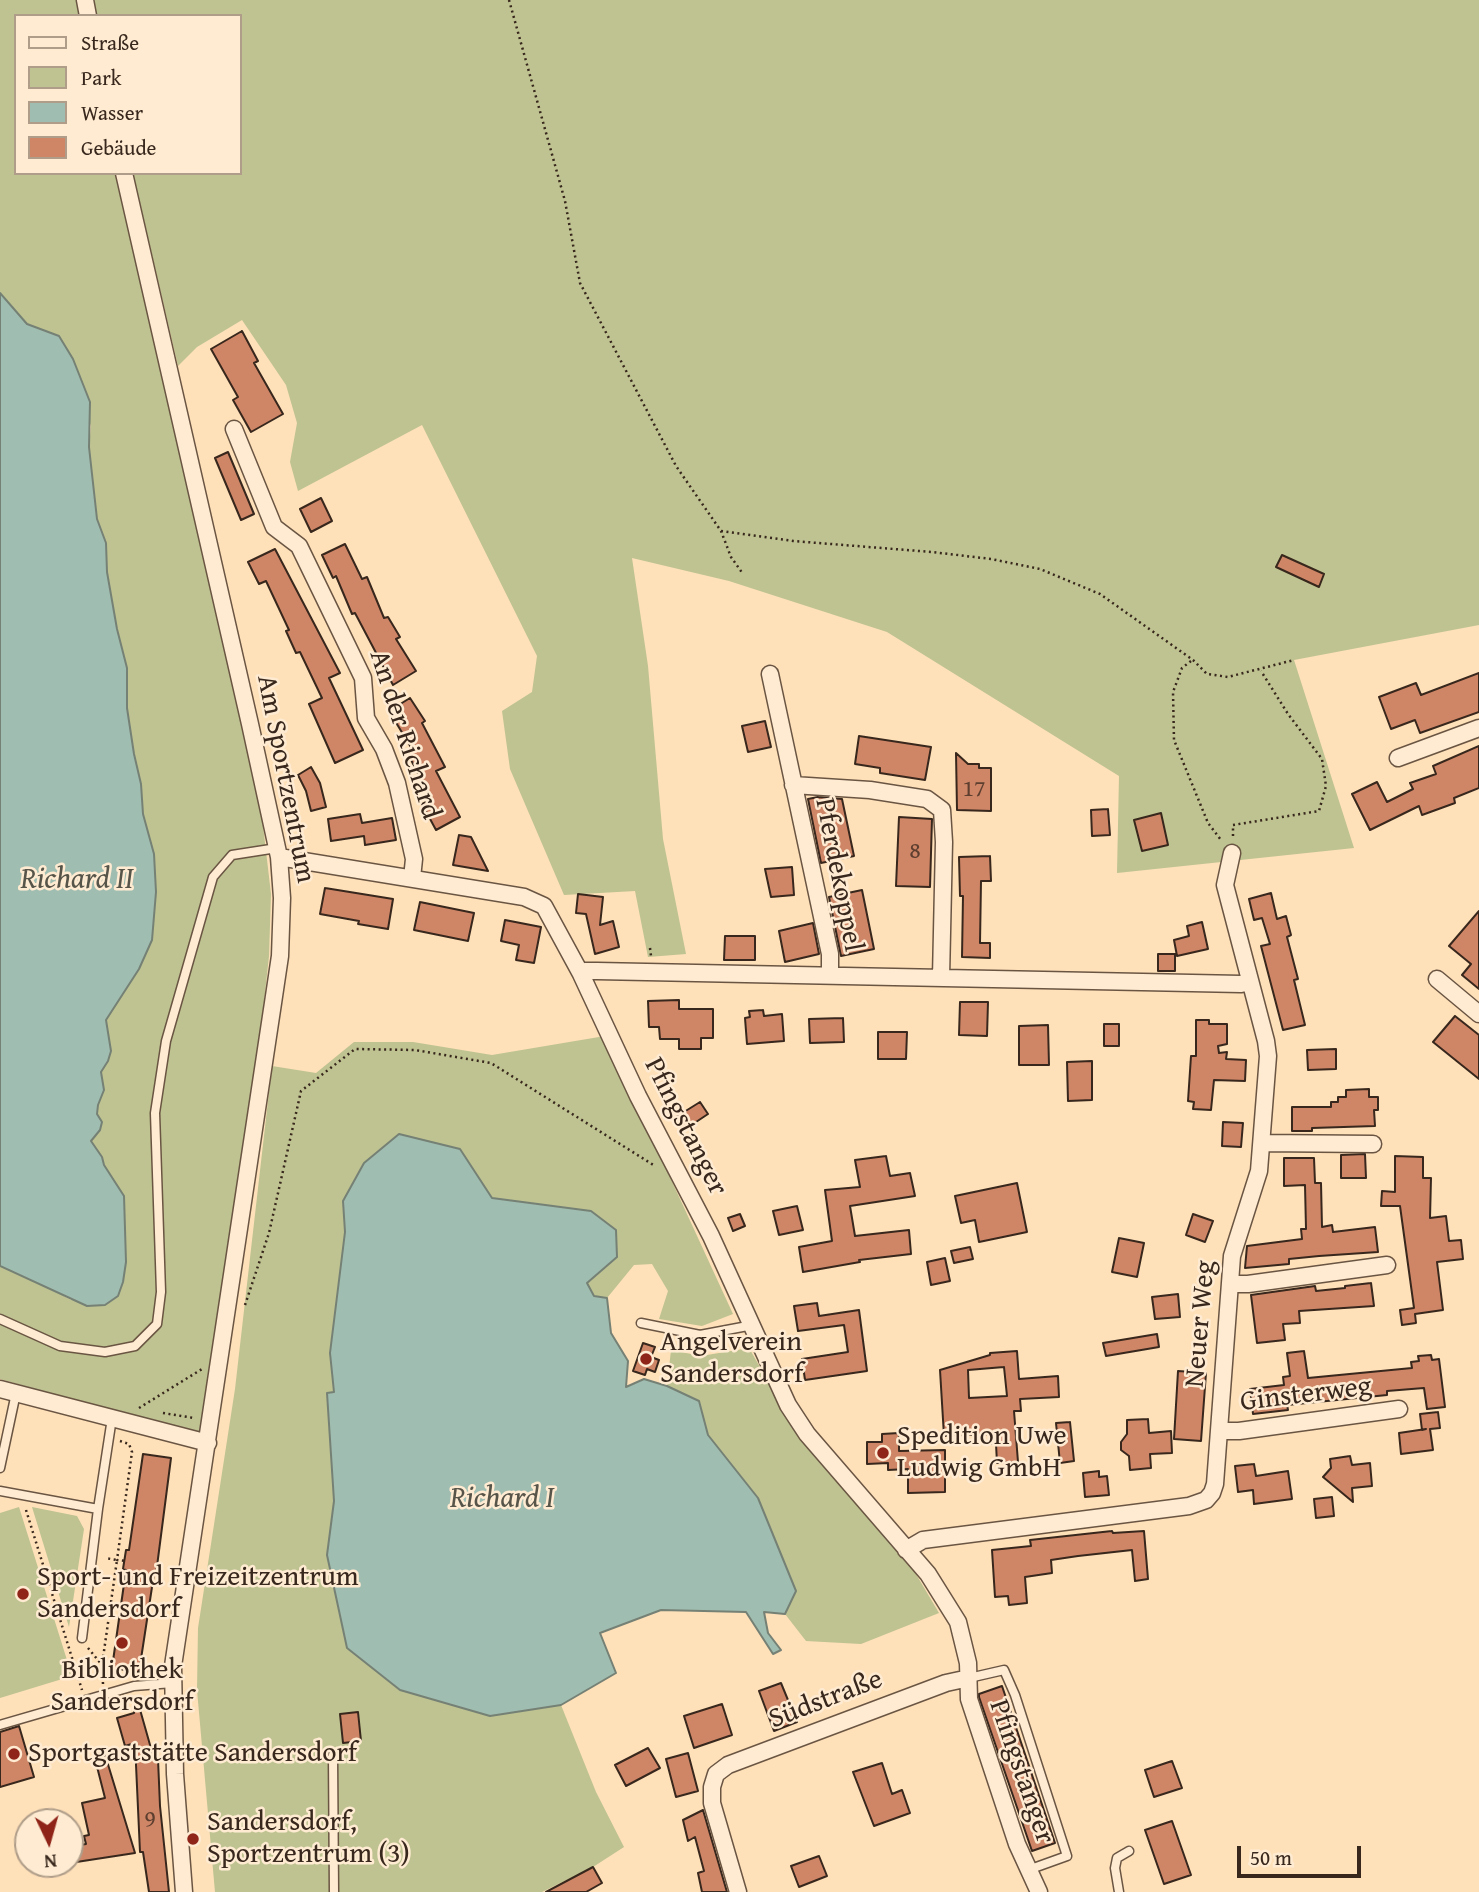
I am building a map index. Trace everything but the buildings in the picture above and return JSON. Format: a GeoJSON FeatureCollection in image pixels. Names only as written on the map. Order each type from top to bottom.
{"type":"FeatureCollection","features":[{"type":"Feature","properties":{"kind":"street","name":"Am Sportzentrum"},"geometry":{"type":"LineString","coordinates":[[124,175],[278,852],[282,898],[279,956],[208,1443],[175,1647],[175,1774],[184,1892]]}},
{"type":"Feature","properties":{"kind":"street","name":"An der Richard"},"geometry":{"type":"LineString","coordinates":[[234,429],[274,527],[299,546],[363,678],[366,718],[384,749],[397,783],[414,859],[412,878]]}},
{"type":"Feature","properties":{"kind":"street","name":"Pferdekoppel"},"geometry":{"type":"LineString","coordinates":[[770,674],[830,954],[830,975]]}},
{"type":"Feature","properties":{"kind":"street"},"geometry":{"type":"LineString","coordinates":[[1398,758],[1479,728]]}},
{"type":"Feature","properties":{"kind":"street","name":"Pferdekoppel"},"geometry":{"type":"LineString","coordinates":[[793,785],[870,790],[927,799],[942,810],[944,842],[941,977]]}},
{"type":"Feature","properties":{"kind":"street"},"geometry":{"type":"LineString","coordinates":[[278,852],[537,901],[549,913],[580,974],[597,971],[1241,984],[1250,982]]}},
{"type":"Feature","properties":{"kind":"street","name":"Neuer Weg"},"geometry":{"type":"LineString","coordinates":[[906,1549],[923,1540],[1198,1504],[1206,1500],[1215,1484],[1235,1241],[1259,1171],[1268,1048],[1225,885],[1232,853]]}},
{"type":"Feature","properties":{"kind":"street","name":"Pfingstanger"},"geometry":{"type":"LineString","coordinates":[[580,974],[638,1096],[711,1236],[779,1387],[797,1420],[928,1574],[958,1622],[964,1641],[969,1699],[1028,1870],[1039,1892]]}},
{"type":"Feature","properties":{"kind":"street"},"geometry":{"type":"LineString","coordinates":[[1437,979],[1479,1014]]}},
{"type":"Feature","properties":{"kind":"street"},"geometry":{"type":"LineString","coordinates":[[1263,1143],[1373,1144]]}},
{"type":"Feature","properties":{"kind":"street"},"geometry":{"type":"LineString","coordinates":[[1230,1284],[1248,1284],[1387,1265]]}},
{"type":"Feature","properties":{"kind":"street"},"geometry":{"type":"LineString","coordinates":[[8,1391],[208,1443]]}},
{"type":"Feature","properties":{"kind":"street","name":"Ginsterweg"},"geometry":{"type":"LineString","coordinates":[[1219,1431],[1239,1431],[1399,1409]]}},
{"type":"Feature","properties":{"kind":"street","name":"Südstraße"},"geometry":{"type":"LineString","coordinates":[[738,1892],[712,1803],[712,1787],[716,1774],[728,1766],[933,1688],[969,1678]]}},
{"type":"Feature","properties":{"kind":"lane"},"geometry":{"type":"LineString","coordinates":[[0,1319],[60,1346],[105,1352],[135,1346],[158,1324],[161,1292],[156,1113],[166,1041],[213,877],[232,855],[278,852]]}},
{"type":"Feature","properties":{"kind":"lane"},"geometry":{"type":"LineString","coordinates":[[641,1323],[700,1335],[753,1325]]}},
{"type":"Feature","properties":{"kind":"lane"},"geometry":{"type":"LineString","coordinates":[[0,1468],[8,1391]]}},
{"type":"Feature","properties":{"kind":"lane"},"geometry":{"type":"LineString","coordinates":[[82,1638],[107,1436],[112,1418]]}},
{"type":"Feature","properties":{"kind":"lane"},"geometry":{"type":"LineString","coordinates":[[0,1491],[98,1508]]}},
{"type":"Feature","properties":{"kind":"lane"},"geometry":{"type":"LineString","coordinates":[[969,1678],[1004,1670],[1015,1695],[1067,1856],[1028,1870]]}},
{"type":"Feature","properties":{"kind":"lane"},"geometry":{"type":"LineString","coordinates":[[0,1725],[134,1686],[173,1683]]}},
{"type":"Feature","properties":{"kind":"lane"},"geometry":{"type":"LineString","coordinates":[[333,1755],[334,1892]]}},
{"type":"Feature","properties":{"kind":"lane"},"geometry":{"type":"LineString","coordinates":[[1119,1892],[1115,1868],[1117,1858],[1129,1851]]}},
{"type":"Feature","properties":{"kind":"path"},"geometry":{"type":"LineString","coordinates":[[509,0],[565,201],[580,283],[676,466],[721,531],[743,574]]}},
{"type":"Feature","properties":{"kind":"path"},"geometry":{"type":"LineString","coordinates":[[721,531],[781,540],[991,559],[1040,569],[1101,594],[1193,660],[1207,674],[1228,677],[1294,660]]}},
{"type":"Feature","properties":{"kind":"path"},"geometry":{"type":"LineString","coordinates":[[1193,660],[1182,668],[1173,692],[1174,740],[1208,823],[1232,853]]}},
{"type":"Feature","properties":{"kind":"path"},"geometry":{"type":"LineString","coordinates":[[1232,853],[1233,825],[1319,811],[1326,786],[1322,760],[1260,670]]}},
{"type":"Feature","properties":{"kind":"path"},"geometry":{"type":"LineString","coordinates":[[244,1307],[269,1233],[302,1091],[355,1049],[415,1050],[491,1063],[662,1170]]}},
{"type":"Feature","properties":{"kind":"path"},"geometry":{"type":"LineString","coordinates":[[136,1409],[220,1359]]}},
{"type":"Feature","properties":{"kind":"path"},"geometry":{"type":"LineString","coordinates":[[104,1694],[102,1665],[132,1452],[129,1444],[107,1436]]}},
{"type":"Feature","properties":{"kind":"path"},"geometry":{"type":"LineString","coordinates":[[22,1496],[85,1700]]}},
{"type":"Feature","properties":{"kind":"path"},"geometry":{"type":"LineString","coordinates":[[91,1556],[125,1561]]}},
{"type":"Feature","properties":{"kind":"path"},"geometry":{"type":"LineString","coordinates":[[82,1638],[102,1665]]}},
{"type":"Feature","properties":{"kind":"green space"},"geometry":{"type":"Polygon","coordinates":[[[0,0],[76,0],[80,14],[14,14],[14,175],[116,175],[262,817],[271,894],[269,956],[258,1057],[202,1436],[0,1379],[0,1266],[71,1300],[124,1196],[91,1141],[100,1130],[97,1114],[104,1090],[101,1072],[111,1051],[106,1020],[139,969],[154,854],[143,814],[141,784],[127,708],[127,668],[107,572],[106,543],[97,519],[89,447],[91,426],[59,337],[27,324],[0,293],[0,0]]]}},
{"type":"Feature","properties":{"kind":"green space"},"geometry":{"type":"Polygon","coordinates":[[[93,0],[1479,0],[1479,625],[1294,660],[1354,848],[1117,873],[1119,776],[887,632],[729,581],[632,558],[648,666],[663,839],[686,954],[648,957],[635,891],[564,895],[510,769],[502,711],[532,692],[537,656],[422,425],[298,491],[290,462],[297,423],[286,385],[242,320],[197,347],[178,366],[133,175],[242,175],[242,14],[96,14],[93,0]]]}},
{"type":"Feature","properties":{"kind":"green space"},"geometry":{"type":"Polygon","coordinates":[[[605,1036],[733,1314],[702,1326],[659,1319],[668,1291],[652,1264],[634,1265],[607,1298],[594,1296],[587,1283],[617,1257],[616,1230],[591,1211],[492,1198],[460,1149],[343,1201],[345,1232],[330,1353],[334,1392],[327,1394],[334,1501],[327,1555],[490,1716],[561,1705],[596,1792],[624,1847],[593,1867],[542,1892],[215,1892],[197,1690],[198,1628],[235,1389],[272,1066],[316,1073],[354,1042],[413,1042],[492,1055],[605,1036]]]}},
{"type":"Feature","properties":{"kind":"green space"},"geometry":{"type":"Polygon","coordinates":[[[749,1348],[793,1424],[913,1569],[939,1613],[861,1644],[806,1641],[785,1614],[796,1590],[758,1499],[708,1435],[699,1401],[667,1386],[671,1350],[701,1356],[749,1348]]]}},
{"type":"Feature","properties":{"kind":"green space","name":"Sport- und Freizeitzentrum Sandersdorf"},"geometry":{"type":"Polygon","coordinates":[[[19,1507],[72,1676],[0,1698],[0,1513],[19,1507]]]}},
{"type":"Feature","properties":{"kind":"green space"},"geometry":{"type":"Polygon","coordinates":[[[32,1507],[77,1516],[84,1529],[69,1627],[32,1507]]]}},
{"type":"Feature","properties":{"kind":"water","name":"Richard II"},"geometry":{"type":"Polygon","coordinates":[[[0,293],[27,324],[59,336],[73,359],[90,402],[89,447],[97,519],[106,543],[107,572],[127,668],[127,708],[141,784],[143,814],[154,854],[156,892],[152,940],[139,969],[106,1020],[111,1051],[101,1072],[104,1090],[97,1114],[102,1122],[100,1130],[91,1141],[124,1196],[126,1262],[123,1282],[118,1296],[105,1305],[87,1306],[0,1266],[0,293]]]}},
{"type":"Feature","properties":{"kind":"water","name":"Richard I"},"geometry":{"type":"Polygon","coordinates":[[[399,1134],[460,1149],[492,1198],[591,1211],[616,1230],[617,1257],[587,1283],[594,1296],[607,1298],[611,1333],[628,1361],[626,1387],[644,1379],[699,1401],[708,1435],[758,1498],[796,1591],[785,1614],[764,1612],[768,1633],[781,1650],[773,1654],[746,1612],[661,1610],[600,1633],[616,1673],[561,1705],[490,1716],[400,1690],[347,1648],[327,1555],[334,1501],[327,1393],[334,1392],[330,1353],[345,1232],[343,1201],[364,1163],[399,1134]]]}},
{"type":"Feature","properties":{"kind":"place","name":"Angelverein Sandersdorf"},"geometry":{"type":"Point","coordinates":[646,1359]}},
{"type":"Feature","properties":{"kind":"place","name":"Spedition Uwe Ludwig GmbH"},"geometry":{"type":"Point","coordinates":[883,1453]}},
{"type":"Feature","properties":{"kind":"place","name":"Sport- und Freizeitzentrum Sandersdorf"},"geometry":{"type":"Point","coordinates":[23,1594]}},
{"type":"Feature","properties":{"kind":"place","name":"Bibliothek Sandersdorf"},"geometry":{"type":"Point","coordinates":[122,1643]}},
{"type":"Feature","properties":{"kind":"place","name":"Sportgaststätte Sandersdorf"},"geometry":{"type":"Point","coordinates":[14,1754]}},
{"type":"Feature","properties":{"kind":"place","name":"Sandersdorf, Sportzentrum (3)"},"geometry":{"type":"Point","coordinates":[193,1839]}}]}
